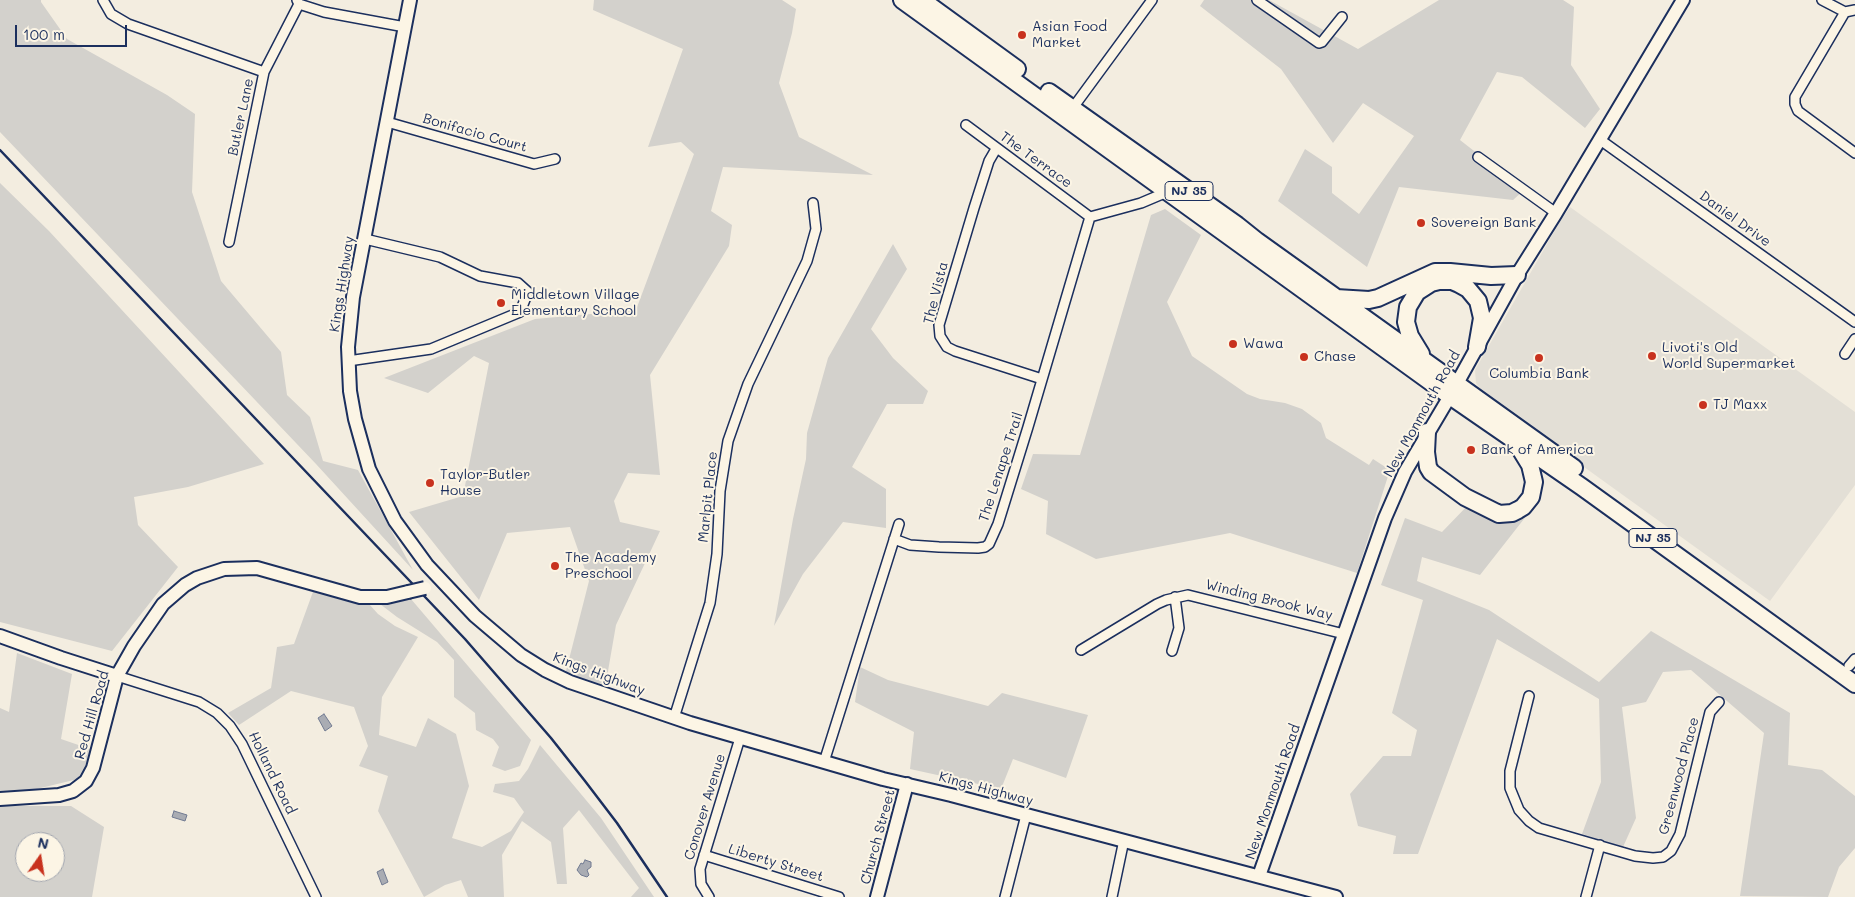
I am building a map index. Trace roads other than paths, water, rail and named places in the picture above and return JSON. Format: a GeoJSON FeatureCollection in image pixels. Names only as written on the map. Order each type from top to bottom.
{"type":"FeatureCollection","features":[{"type":"Feature","properties":{"kind":"highway","name":"NJ 35"},"geometry":{"type":"LineString","coordinates":[[902,0],[1167,192],[1853,665]]}},
{"type":"Feature","properties":{"kind":"highway","name":"NJ 35"},"geometry":{"type":"LineString","coordinates":[[922,0],[1426,362],[1453,390],[1515,441],[1855,684]]}},
{"type":"Feature","properties":{"kind":"highway"},"geometry":{"type":"LineString","coordinates":[[1336,298],[1369,300],[1378,298],[1435,272],[1492,276],[1517,275]]}},
{"type":"Feature","properties":{"kind":"highway"},"geometry":{"type":"LineString","coordinates":[[1426,362],[1410,336],[1406,314],[1417,292],[1430,283],[1452,281],[1473,293],[1478,301],[1482,318],[1477,347]]}},
{"type":"Feature","properties":{"kind":"highway"},"geometry":{"type":"LineString","coordinates":[[1427,432],[1426,452],[1428,467],[1431,472],[1465,497],[1499,514],[1512,513],[1524,507],[1533,491],[1534,482],[1530,465],[1515,441]]}},
{"type":"Feature","properties":{"kind":"street"},"geometry":{"type":"LineString","coordinates":[[102,0],[111,14],[128,24],[264,72]]}},
{"type":"Feature","properties":{"kind":"street","name":"Kings Highway"},"geometry":{"type":"LineString","coordinates":[[410,0],[353,296],[348,360],[355,419],[369,469],[395,521],[410,544],[441,582],[475,616],[521,655],[539,667],[570,682],[674,718],[824,762],[1259,876],[1316,895],[1336,897]]}},
{"type":"Feature","properties":{"kind":"street"},"geometry":{"type":"LineString","coordinates":[[1072,109],[1152,0]]}},
{"type":"Feature","properties":{"kind":"street"},"geometry":{"type":"LineString","coordinates":[[1257,0],[1320,43],[1342,17]]}},
{"type":"Feature","properties":{"kind":"street","name":"New Monmouth Road"},"geometry":{"type":"LineString","coordinates":[[1259,876],[1388,509],[1405,472],[1517,275],[1556,214],[1683,0]]}},
{"type":"Feature","properties":{"kind":"street"},"geometry":{"type":"LineString","coordinates":[[1822,0],[1845,12],[1855,10]]}},
{"type":"Feature","properties":{"kind":"street"},"geometry":{"type":"LineString","coordinates":[[298,2],[324,12],[405,27]]}},
{"type":"Feature","properties":{"kind":"street","name":"Butler Lane"},"geometry":{"type":"LineString","coordinates":[[229,242],[264,72],[298,2]]}},
{"type":"Feature","properties":{"kind":"street"},"geometry":{"type":"LineString","coordinates":[[1845,12],[1795,97],[1794,104],[1798,111],[1855,153]]}},
{"type":"Feature","properties":{"kind":"street","name":"Bonifacio Court"},"geometry":{"type":"LineString","coordinates":[[387,122],[534,164],[555,159]]}},
{"type":"Feature","properties":{"kind":"street","name":"The Terrace"},"geometry":{"type":"LineString","coordinates":[[966,125],[996,150],[1016,162],[1090,217]]}},
{"type":"Feature","properties":{"kind":"street","name":"Daniel Drive"},"geometry":{"type":"LineString","coordinates":[[1599,139],[1855,322]]}},
{"type":"Feature","properties":{"kind":"street","name":"The Vista"},"geometry":{"type":"LineString","coordinates":[[996,150],[989,161],[974,208],[939,325],[940,336],[944,343],[955,351],[1042,379]]}},
{"type":"Feature","properties":{"kind":"street"},"geometry":{"type":"LineString","coordinates":[[1478,157],[1556,214]]}},
{"type":"Feature","properties":{"kind":"street"},"geometry":{"type":"LineString","coordinates":[[1090,217],[1167,192]]}},
{"type":"Feature","properties":{"kind":"street","name":"Marlpit Place"},"geometry":{"type":"LineString","coordinates":[[674,718],[710,603],[717,554],[720,492],[728,441],[748,384],[808,261],[816,229],[813,203]]}},
{"type":"Feature","properties":{"kind":"street","name":"The Lenape Trail"},"geometry":{"type":"LineString","coordinates":[[894,539],[910,545],[981,548],[989,544],[998,524],[1079,260],[1090,217]]}},
{"type":"Feature","properties":{"kind":"street"},"geometry":{"type":"LineString","coordinates":[[348,360],[431,349],[520,312],[528,292],[518,283],[480,276],[440,257],[365,239]]}},
{"type":"Feature","properties":{"kind":"street"},"geometry":{"type":"LineString","coordinates":[[1845,354],[1855,339]]}},
{"type":"Feature","properties":{"kind":"street"},"geometry":{"type":"LineString","coordinates":[[824,762],[900,524]]}},
{"type":"Feature","properties":{"kind":"street","name":"Red Hill Road"},"geometry":{"type":"LineString","coordinates":[[0,799],[59,795],[73,791],[86,781],[93,768],[117,676],[138,640],[163,604],[185,585],[212,572],[234,568],[257,568],[274,571],[352,595],[370,598],[387,597],[441,582]]}},
{"type":"Feature","properties":{"kind":"street","name":"Winding Brook Way"},"geometry":{"type":"LineString","coordinates":[[1081,650],[1157,604],[1182,595],[1196,596],[1344,634]]}},
{"type":"Feature","properties":{"kind":"street"},"geometry":{"type":"LineString","coordinates":[[1172,651],[1179,628],[1175,597]]}},
{"type":"Feature","properties":{"kind":"street","name":"Holland Road"},"geometry":{"type":"LineString","coordinates":[[0,636],[61,658],[199,702],[217,713],[230,726],[242,744],[316,897]]}},
{"type":"Feature","properties":{"kind":"street","name":"Greenwood Place"},"geometry":{"type":"LineString","coordinates":[[1529,696],[1510,771],[1510,788],[1516,804],[1536,827],[1635,856],[1653,858],[1664,857],[1671,851],[1680,834],[1710,712],[1719,702]]}},
{"type":"Feature","properties":{"kind":"street","name":"Conover Avenue"},"geometry":{"type":"LineString","coordinates":[[709,897],[701,884],[700,869],[740,738]]}},
{"type":"Feature","properties":{"kind":"street","name":"Church Street"},"geometry":{"type":"LineString","coordinates":[[877,897],[907,784]]}},
{"type":"Feature","properties":{"kind":"street"},"geometry":{"type":"LineString","coordinates":[[1004,897],[1026,815]]}},
{"type":"Feature","properties":{"kind":"street"},"geometry":{"type":"LineString","coordinates":[[1112,897],[1124,840]]}},
{"type":"Feature","properties":{"kind":"street"},"geometry":{"type":"LineString","coordinates":[[1586,897],[1600,845]]}},
{"type":"Feature","properties":{"kind":"street","name":"Liberty Street"},"geometry":{"type":"LineString","coordinates":[[704,855],[839,897]]}},
{"type":"Feature","properties":{"kind":"railway"},"geometry":{"type":"LineString","coordinates":[[0,150],[465,639],[551,738],[585,781],[617,823],[667,897]]}},
{"type":"Feature","properties":{"kind":"place","name":"Asian Food Market"},"geometry":{"type":"Point","coordinates":[1022,35]}},
{"type":"Feature","properties":{"kind":"place","name":"Sovereign Bank"},"geometry":{"type":"Point","coordinates":[1421,223]}},
{"type":"Feature","properties":{"kind":"place","name":"Middletown Village Elementary School"},"geometry":{"type":"Point","coordinates":[501,303]}},
{"type":"Feature","properties":{"kind":"place","name":"Wawa"},"geometry":{"type":"Point","coordinates":[1233,344]}},
{"type":"Feature","properties":{"kind":"place","name":"Livoti's Old World Supermarket"},"geometry":{"type":"Point","coordinates":[1652,356]}},
{"type":"Feature","properties":{"kind":"place","name":"Chase"},"geometry":{"type":"Point","coordinates":[1304,357]}},
{"type":"Feature","properties":{"kind":"place","name":"Columbia Bank"},"geometry":{"type":"Point","coordinates":[1539,358]}},
{"type":"Feature","properties":{"kind":"place","name":"TJ Maxx"},"geometry":{"type":"Point","coordinates":[1703,405]}},
{"type":"Feature","properties":{"kind":"place","name":"Bank of America"},"geometry":{"type":"Point","coordinates":[1471,450]}},
{"type":"Feature","properties":{"kind":"place","name":"Taylor-Butler House"},"geometry":{"type":"Point","coordinates":[430,483]}},
{"type":"Feature","properties":{"kind":"place","name":"The Academy Preschool"},"geometry":{"type":"Point","coordinates":[555,566]}}]}
